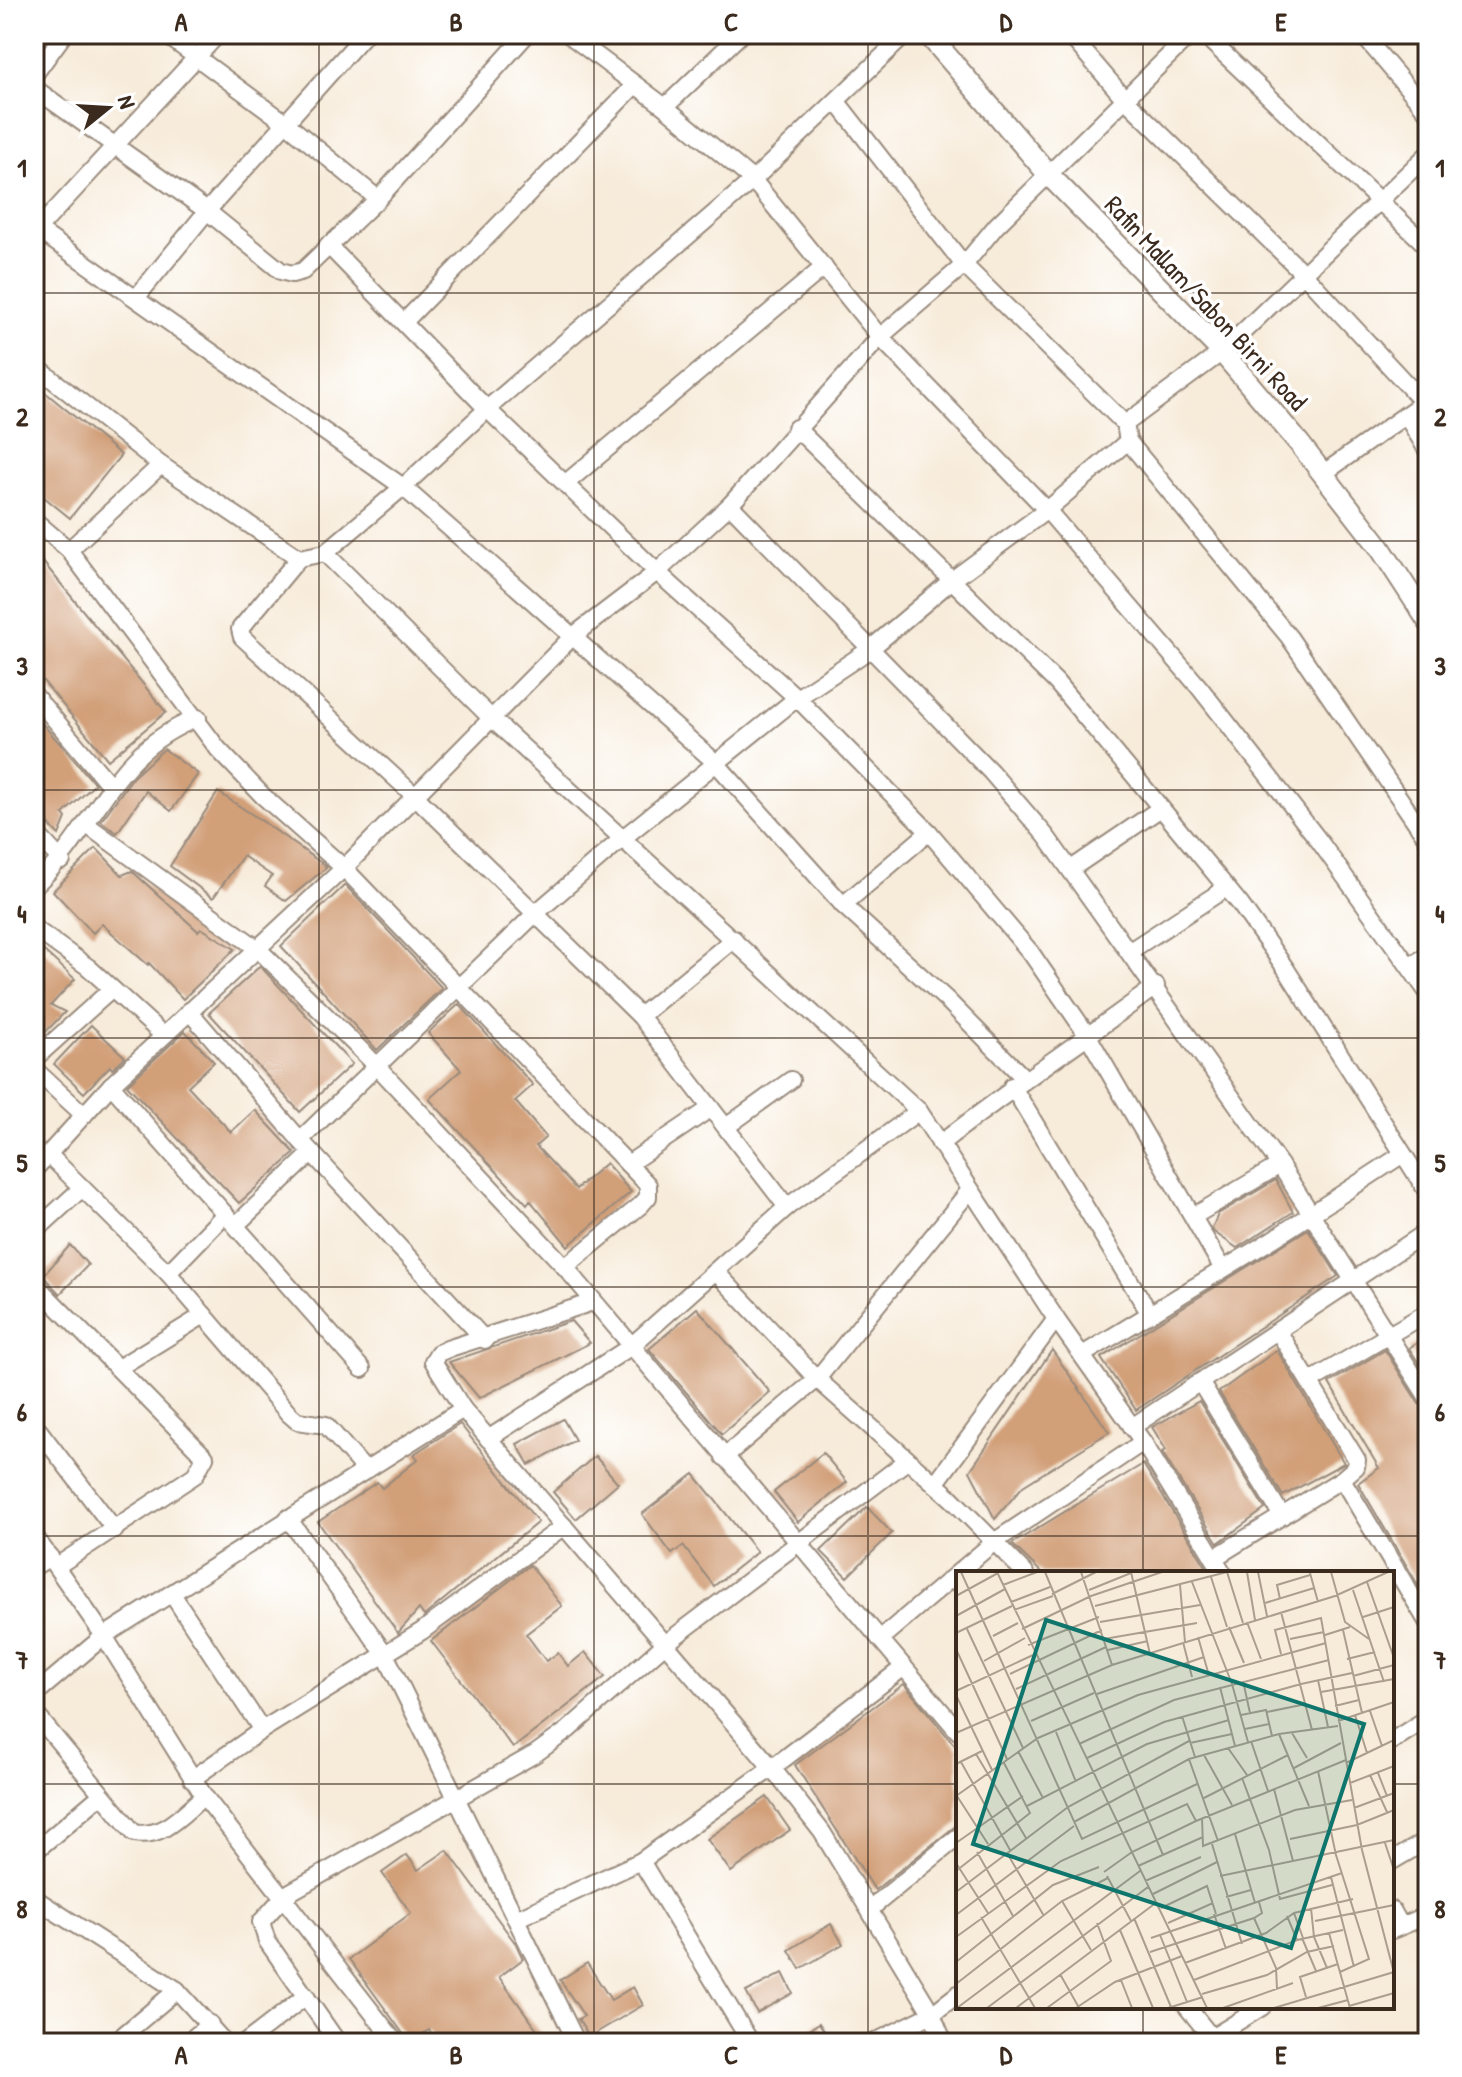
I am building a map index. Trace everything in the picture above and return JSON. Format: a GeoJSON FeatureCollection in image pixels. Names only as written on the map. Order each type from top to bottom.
{"type":"FeatureCollection","features":[{"type":"Feature","properties":{"kind":"street"},"geometry":{"type":"LineString","coordinates":[[34,75],[64,34]]}},
{"type":"Feature","properties":{"kind":"street"},"geometry":{"type":"LineString","coordinates":[[165,34],[287,124],[378,199]]}},
{"type":"Feature","properties":{"kind":"street"},"geometry":{"type":"LineString","coordinates":[[218,34],[36,228],[403,487],[715,762],[843,905],[948,1001],[1018,1082],[1150,1314]]}},
{"type":"Feature","properties":{"kind":"street"},"geometry":{"type":"LineString","coordinates":[[136,298],[207,211],[365,34]]}},
{"type":"Feature","properties":{"kind":"street"},"geometry":{"type":"LineString","coordinates":[[34,88],[207,211],[281,271],[292,274],[303,271],[378,199],[527,34]]}},
{"type":"Feature","properties":{"kind":"street"},"geometry":{"type":"LineString","coordinates":[[569,34],[665,107],[753,180],[880,337],[1047,510],[1199,687],[1317,838],[1428,993]]}},
{"type":"Feature","properties":{"kind":"street"},"geometry":{"type":"LineString","coordinates":[[665,107],[741,34]]}},
{"type":"Feature","properties":{"kind":"street"},"geometry":{"type":"LineString","coordinates":[[787,1207],[640,1016],[537,912],[242,637],[240,629],[299,558],[325,553],[403,487],[487,409],[753,180],[906,34]]}},
{"type":"Feature","properties":{"kind":"street","name":"Rafin Mallam/Sabon Birni Road"},"geometry":{"type":"LineString","coordinates":[[928,34],[1048,174],[1222,352],[1324,473],[1395,568],[1428,621]]}},
{"type":"Feature","properties":{"kind":"street"},"geometry":{"type":"LineString","coordinates":[[1069,34],[1124,98],[1304,274],[1425,401],[1324,473]]}},
{"type":"Feature","properties":{"kind":"street"},"geometry":{"type":"LineString","coordinates":[[34,1170],[111,1085],[344,868],[573,636],[657,572],[730,505],[880,337],[964,265],[996,226],[1191,34]]}},
{"type":"Feature","properties":{"kind":"street"},"geometry":{"type":"LineString","coordinates":[[1203,34],[1428,247]]}},
{"type":"Feature","properties":{"kind":"street"},"geometry":{"type":"LineString","coordinates":[[1362,34],[1428,112]]}},
{"type":"Feature","properties":{"kind":"street"},"geometry":{"type":"LineString","coordinates":[[404,322],[635,85]]}},
{"type":"Feature","properties":{"kind":"street"},"geometry":{"type":"LineString","coordinates":[[837,102],[964,265],[1127,433],[1289,637],[1428,840]]}},
{"type":"Feature","properties":{"kind":"street"},"geometry":{"type":"LineString","coordinates":[[168,1273],[230,1220],[306,1147],[376,1065],[537,912],[715,762],[797,698],[869,650],[952,580],[1047,510],[1127,433],[1222,352],[1428,154]]}},
{"type":"Feature","properties":{"kind":"street"},"geometry":{"type":"LineString","coordinates":[[328,245],[487,409],[657,572],[797,698],[929,832],[1031,953],[1088,1036],[1223,1269]]}},
{"type":"Feature","properties":{"kind":"street"},"geometry":{"type":"LineString","coordinates":[[566,483],[824,267]]}},
{"type":"Feature","properties":{"kind":"street"},"geometry":{"type":"LineString","coordinates":[[34,365],[161,465],[299,558]]}},
{"type":"Feature","properties":{"kind":"street"},"geometry":{"type":"LineString","coordinates":[[1406,415],[1428,452]]}},
{"type":"Feature","properties":{"kind":"street"},"geometry":{"type":"LineString","coordinates":[[796,428],[1056,682],[1161,808],[1286,969],[1428,1193]]}},
{"type":"Feature","properties":{"kind":"street"},"geometry":{"type":"LineString","coordinates":[[69,550],[161,465]]}},
{"type":"Feature","properties":{"kind":"street"},"geometry":{"type":"LineString","coordinates":[[730,505],[991,772],[1071,869],[1280,1165],[1428,1398]]}},
{"type":"Feature","properties":{"kind":"street"},"geometry":{"type":"LineString","coordinates":[[34,520],[69,550],[198,718],[218,749],[263,796],[344,868],[648,1185],[648,1197],[565,1267]]}},
{"type":"Feature","properties":{"kind":"street"},"geometry":{"type":"LineString","coordinates":[[325,553],[491,718],[919,1111],[1056,1319],[1084,1354],[1143,1442],[1222,1571]]}},
{"type":"Feature","properties":{"kind":"street"},"geometry":{"type":"LineString","coordinates":[[34,695],[109,784]]}},
{"type":"Feature","properties":{"kind":"street"},"geometry":{"type":"LineString","coordinates":[[34,886],[62,861],[87,825],[109,784],[145,747],[162,733],[198,718]]}},
{"type":"Feature","properties":{"kind":"street"},"geometry":{"type":"LineString","coordinates":[[1071,869],[1161,808]]}},
{"type":"Feature","properties":{"kind":"street"},"geometry":{"type":"LineString","coordinates":[[87,825],[258,949],[376,1065],[565,1267],[956,1729]]}},
{"type":"Feature","properties":{"kind":"street"},"geometry":{"type":"LineString","coordinates":[[34,831],[62,861]]}},
{"type":"Feature","properties":{"kind":"street"},"geometry":{"type":"LineString","coordinates":[[843,905],[929,832]]}},
{"type":"Feature","properties":{"kind":"street"},"geometry":{"type":"LineString","coordinates":[[1130,951],[1226,888]]}},
{"type":"Feature","properties":{"kind":"street"},"geometry":{"type":"LineString","coordinates":[[34,928],[112,989],[163,1035]]}},
{"type":"Feature","properties":{"kind":"street"},"geometry":{"type":"LineString","coordinates":[[640,1016],[734,939]]}},
{"type":"Feature","properties":{"kind":"street"},"geometry":{"type":"LineString","coordinates":[[1410,966],[1428,955]]}},
{"type":"Feature","properties":{"kind":"street"},"geometry":{"type":"LineString","coordinates":[[940,1144],[1018,1082],[1156,986]]}},
{"type":"Feature","properties":{"kind":"street"},"geometry":{"type":"LineString","coordinates":[[34,1059],[112,989]]}},
{"type":"Feature","properties":{"kind":"street"},"geometry":{"type":"LineString","coordinates":[[189,1011],[306,1147],[485,1340]]}},
{"type":"Feature","properties":{"kind":"street"},"geometry":{"type":"LineString","coordinates":[[34,1069],[84,1115]]}},
{"type":"Feature","properties":{"kind":"street"},"geometry":{"type":"LineString","coordinates":[[726,1127],[791,1080]]}},
{"type":"Feature","properties":{"kind":"street"},"geometry":{"type":"LineString","coordinates":[[111,1085],[362,1369]]}},
{"type":"Feature","properties":{"kind":"street"},"geometry":{"type":"LineString","coordinates":[[628,1164],[711,1108]]}},
{"type":"Feature","properties":{"kind":"street"},"geometry":{"type":"LineString","coordinates":[[488,1439],[630,1347],[787,1207],[919,1111]]}},
{"type":"Feature","properties":{"kind":"street"},"geometry":{"type":"LineString","coordinates":[[48,1154],[168,1273],[289,1414],[297,1421],[326,1425],[364,1469]]}},
{"type":"Feature","properties":{"kind":"street"},"geometry":{"type":"LineString","coordinates":[[1084,1354],[1403,1154]]}},
{"type":"Feature","properties":{"kind":"street"},"geometry":{"type":"LineString","coordinates":[[1194,1216],[1280,1165]]}},
{"type":"Feature","properties":{"kind":"street"},"geometry":{"type":"LineString","coordinates":[[34,1232],[81,1189]]}},
{"type":"Feature","properties":{"kind":"street"},"geometry":{"type":"LineString","coordinates":[[724,1457],[817,1379],[970,1190]]}},
{"type":"Feature","properties":{"kind":"street"},"geometry":{"type":"LineString","coordinates":[[1132,1427],[1428,1231]]}},
{"type":"Feature","properties":{"kind":"street"},"geometry":{"type":"LineString","coordinates":[[716,1272],[817,1379],[935,1484],[1023,1571]]}},
{"type":"Feature","properties":{"kind":"street"},"geometry":{"type":"LineString","coordinates":[[34,1283],[205,1457],[195,1475],[115,1530],[53,1562],[34,1567]]}},
{"type":"Feature","properties":{"kind":"street"},"geometry":{"type":"LineString","coordinates":[[593,1302],[434,1356],[433,1361],[463,1409],[772,1768],[822,1832],[932,2014],[944,2043]]}},
{"type":"Feature","properties":{"kind":"street"},"geometry":{"type":"LineString","coordinates":[[1309,1382],[1428,1312]]}},
{"type":"Feature","properties":{"kind":"street"},"geometry":{"type":"LineString","coordinates":[[118,1368],[204,1315]]}},
{"type":"Feature","properties":{"kind":"street"},"geometry":{"type":"LineString","coordinates":[[935,1484],[1056,1319]]}},
{"type":"Feature","properties":{"kind":"street"},"geometry":{"type":"LineString","coordinates":[[1214,1558],[1342,1479],[1356,1467],[1357,1460],[1278,1331]]}},
{"type":"Feature","properties":{"kind":"street"},"geometry":{"type":"LineString","coordinates":[[1200,1382],[1282,1516]]}},
{"type":"Feature","properties":{"kind":"street"},"geometry":{"type":"LineString","coordinates":[[34,1695],[104,1636],[463,1409]]}},
{"type":"Feature","properties":{"kind":"street"},"geometry":{"type":"LineString","coordinates":[[34,1424],[115,1530]]}},
{"type":"Feature","properties":{"kind":"street"},"geometry":{"type":"LineString","coordinates":[[960,1571],[994,1542],[1143,1442]]}},
{"type":"Feature","properties":{"kind":"street"},"geometry":{"type":"LineString","coordinates":[[338,2043],[262,1928],[265,1914],[285,1895],[457,1801],[568,1730],[665,1644],[908,1460]]}},
{"type":"Feature","properties":{"kind":"street"},"geometry":{"type":"LineString","coordinates":[[1342,1479],[1428,1623]]}},
{"type":"Feature","properties":{"kind":"street"},"geometry":{"type":"LineString","coordinates":[[288,1518],[385,1654],[577,2043]]}},
{"type":"Feature","properties":{"kind":"street"},"geometry":{"type":"LineString","coordinates":[[192,1779],[262,1730],[422,1631],[564,1526]]}},
{"type":"Feature","properties":{"kind":"street"},"geometry":{"type":"LineString","coordinates":[[34,1535],[104,1636],[204,1796],[285,1895],[396,2043]]}},
{"type":"Feature","properties":{"kind":"street"},"geometry":{"type":"LineString","coordinates":[[880,1639],[956,1574]]}},
{"type":"Feature","properties":{"kind":"street"},"geometry":{"type":"LineString","coordinates":[[172,1594],[262,1730]]}},
{"type":"Feature","properties":{"kind":"street"},"geometry":{"type":"LineString","coordinates":[[516,1919],[641,1861],[772,1768],[904,1667]]}},
{"type":"Feature","properties":{"kind":"street"},"geometry":{"type":"LineString","coordinates":[[34,1712],[100,1796],[134,1833],[148,1836],[160,1832],[204,1796]]}},
{"type":"Feature","properties":{"kind":"street"},"geometry":{"type":"LineString","coordinates":[[1394,1740],[1428,1718]]}},
{"type":"Feature","properties":{"kind":"street"},"geometry":{"type":"LineString","coordinates":[[34,1852],[100,1796]]}},
{"type":"Feature","properties":{"kind":"street"},"geometry":{"type":"LineString","coordinates":[[870,1909],[956,1839]]}},
{"type":"Feature","properties":{"kind":"street"},"geometry":{"type":"LineString","coordinates":[[1394,1860],[1428,1840]]}},
{"type":"Feature","properties":{"kind":"street"},"geometry":{"type":"LineString","coordinates":[[641,1861],[751,2043]]}},
{"type":"Feature","properties":{"kind":"street"},"geometry":{"type":"LineString","coordinates":[[35,1900],[177,1990],[225,2043]]}},
{"type":"Feature","properties":{"kind":"street"},"geometry":{"type":"LineString","coordinates":[[1396,1928],[1428,1915]]}},
{"type":"Feature","properties":{"kind":"street"},"geometry":{"type":"LineString","coordinates":[[114,2043],[177,1990]]}},
{"type":"Feature","properties":{"kind":"street"},"geometry":{"type":"LineString","coordinates":[[245,2043],[306,1996]]}},
{"type":"Feature","properties":{"kind":"street"},"geometry":{"type":"LineString","coordinates":[[873,2043],[932,2014],[956,1996]]}},
{"type":"Feature","properties":{"kind":"street"},"geometry":{"type":"LineString","coordinates":[[1188,2009],[1208,2041],[1259,2009]]}},
{"type":"Feature","properties":{"kind":"street"},"geometry":{"type":"LineString","coordinates":[[187,2043],[210,2024]]}},
{"type":"Feature","properties":{"kind":"building"},"geometry":{"type":"Polygon","coordinates":[[[34,383],[121,455],[70,518],[34,489],[34,383]]]}},
{"type":"Feature","properties":{"kind":"building"},"geometry":{"type":"Polygon","coordinates":[[[34,551],[166,712],[108,760],[34,670],[34,551]]]}},
{"type":"Feature","properties":{"kind":"building"},"geometry":{"type":"Polygon","coordinates":[[[34,714],[95,784],[63,814],[66,818],[59,835],[34,809],[34,714]]]}},
{"type":"Feature","properties":{"kind":"building"},"geometry":{"type":"Polygon","coordinates":[[[164,749],[198,774],[171,811],[146,791],[117,833],[101,821],[133,777],[164,749]]]}},
{"type":"Feature","properties":{"kind":"building"},"geometry":{"type":"Polygon","coordinates":[[[218,792],[327,867],[286,901],[265,886],[272,876],[243,856],[213,898],[170,866],[218,792]]]}},
{"type":"Feature","properties":{"kind":"building"},"geometry":{"type":"Polygon","coordinates":[[[96,848],[122,875],[132,871],[198,931],[201,928],[235,949],[183,999],[149,963],[102,924],[93,933],[53,891],[96,848]]]}},
{"type":"Feature","properties":{"kind":"building"},"geometry":{"type":"Polygon","coordinates":[[[345,885],[442,988],[377,1050],[281,946],[345,885]]]}},
{"type":"Feature","properties":{"kind":"building"},"geometry":{"type":"Polygon","coordinates":[[[34,942],[75,979],[51,1005],[65,1012],[34,1044],[34,942]]]}},
{"type":"Feature","properties":{"kind":"building"},"geometry":{"type":"Polygon","coordinates":[[[260,966],[352,1064],[300,1112],[209,1013],[260,966]]]}},
{"type":"Feature","properties":{"kind":"building"},"geometry":{"type":"Polygon","coordinates":[[[459,1004],[533,1085],[515,1101],[546,1137],[536,1146],[576,1189],[606,1163],[631,1192],[568,1246],[530,1200],[527,1204],[429,1099],[461,1070],[428,1033],[459,1004]]]}},
{"type":"Feature","properties":{"kind":"building"},"geometry":{"type":"Polygon","coordinates":[[[91,1025],[125,1057],[112,1069],[110,1066],[84,1093],[54,1064],[91,1025]]]}},
{"type":"Feature","properties":{"kind":"building"},"geometry":{"type":"Polygon","coordinates":[[[185,1031],[214,1062],[188,1086],[231,1132],[255,1110],[295,1153],[239,1203],[127,1085],[185,1031]]]}},
{"type":"Feature","properties":{"kind":"building"},"geometry":{"type":"Polygon","coordinates":[[[1276,1180],[1293,1212],[1237,1248],[1214,1232],[1212,1229],[1218,1214],[1276,1180]]]}},
{"type":"Feature","properties":{"kind":"building"},"geometry":{"type":"Polygon","coordinates":[[[1308,1229],[1338,1276],[1136,1410],[1101,1358],[1308,1229]]]}},
{"type":"Feature","properties":{"kind":"building"},"geometry":{"type":"Polygon","coordinates":[[[70,1245],[88,1265],[60,1294],[43,1276],[70,1245]]]}},
{"type":"Feature","properties":{"kind":"building"},"geometry":{"type":"Polygon","coordinates":[[[697,1308],[770,1392],[722,1434],[649,1349],[697,1308]]]}},
{"type":"Feature","properties":{"kind":"building"},"geometry":{"type":"Polygon","coordinates":[[[571,1321],[590,1343],[479,1398],[449,1362],[571,1321]]]}},
{"type":"Feature","properties":{"kind":"building"},"geometry":{"type":"Polygon","coordinates":[[[1428,1336],[1428,1377],[1409,1348],[1428,1336]]]}},
{"type":"Feature","properties":{"kind":"building"},"geometry":{"type":"Polygon","coordinates":[[[1052,1350],[1109,1432],[1023,1486],[995,1519],[970,1471],[1052,1350]]]}},
{"type":"Feature","properties":{"kind":"building"},"geometry":{"type":"Polygon","coordinates":[[[1277,1350],[1344,1463],[1283,1496],[1219,1392],[1277,1350]]]}},
{"type":"Feature","properties":{"kind":"building"},"geometry":{"type":"Polygon","coordinates":[[[1385,1350],[1419,1404],[1428,1409],[1428,1602],[1358,1483],[1379,1468],[1329,1383],[1385,1350]]]}},
{"type":"Feature","properties":{"kind":"building"},"geometry":{"type":"Polygon","coordinates":[[[1199,1401],[1265,1509],[1218,1543],[1162,1452],[1166,1450],[1152,1427],[1199,1401]]]}},
{"type":"Feature","properties":{"kind":"building"},"geometry":{"type":"Polygon","coordinates":[[[563,1419],[575,1440],[529,1465],[517,1444],[563,1419]]]}},
{"type":"Feature","properties":{"kind":"building"},"geometry":{"type":"Polygon","coordinates":[[[460,1424],[538,1522],[424,1616],[419,1609],[398,1633],[318,1522],[377,1482],[382,1488],[418,1459],[414,1454],[460,1424]]]}},
{"type":"Feature","properties":{"kind":"building"},"geometry":{"type":"Polygon","coordinates":[[[823,1453],[847,1482],[798,1522],[774,1492],[823,1453]]]}},
{"type":"Feature","properties":{"kind":"building"},"geometry":{"type":"Polygon","coordinates":[[[595,1456],[618,1483],[576,1519],[553,1492],[595,1456]]]}},
{"type":"Feature","properties":{"kind":"building"},"geometry":{"type":"Polygon","coordinates":[[[1143,1464],[1209,1571],[1040,1571],[1012,1544],[1143,1464]]]}},
{"type":"Feature","properties":{"kind":"building"},"geometry":{"type":"Polygon","coordinates":[[[694,1474],[757,1552],[714,1586],[683,1546],[672,1554],[642,1514],[694,1474]]]}},
{"type":"Feature","properties":{"kind":"building"},"geometry":{"type":"Polygon","coordinates":[[[867,1507],[892,1533],[847,1577],[821,1551],[867,1507]]]}},
{"type":"Feature","properties":{"kind":"building"},"geometry":{"type":"Polygon","coordinates":[[[530,1565],[562,1606],[526,1634],[546,1661],[558,1653],[568,1666],[585,1652],[605,1677],[513,1748],[431,1641],[530,1565]]]}},
{"type":"Feature","properties":{"kind":"building"},"geometry":{"type":"Polygon","coordinates":[[[904,1684],[956,1747],[956,1826],[875,1890],[795,1765],[904,1684]]]}},
{"type":"Feature","properties":{"kind":"building"},"geometry":{"type":"Polygon","coordinates":[[[767,1797],[790,1830],[731,1872],[707,1839],[767,1797]]]}},
{"type":"Feature","properties":{"kind":"building"},"geometry":{"type":"Polygon","coordinates":[[[447,1850],[516,1944],[523,1959],[499,1977],[547,2043],[438,2043],[429,2030],[410,2043],[349,1959],[411,1913],[382,1873],[407,1855],[418,1870],[447,1850]]]}},
{"type":"Feature","properties":{"kind":"building"},"geometry":{"type":"Polygon","coordinates":[[[831,1924],[843,1944],[800,1969],[789,1950],[831,1924]]]}},
{"type":"Feature","properties":{"kind":"building"},"geometry":{"type":"Polygon","coordinates":[[[587,1963],[611,2000],[633,1987],[643,2005],[589,2037],[578,2019],[584,2016],[560,1980],[587,1963]]]}},
{"type":"Feature","properties":{"kind":"building"},"geometry":{"type":"Polygon","coordinates":[[[783,1973],[793,1993],[757,2013],[746,1992],[783,1973]]]}},
{"type":"Feature","properties":{"kind":"building"},"geometry":{"type":"Polygon","coordinates":[[[819,2023],[832,2043],[789,2043],[819,2023]]]}}]}
